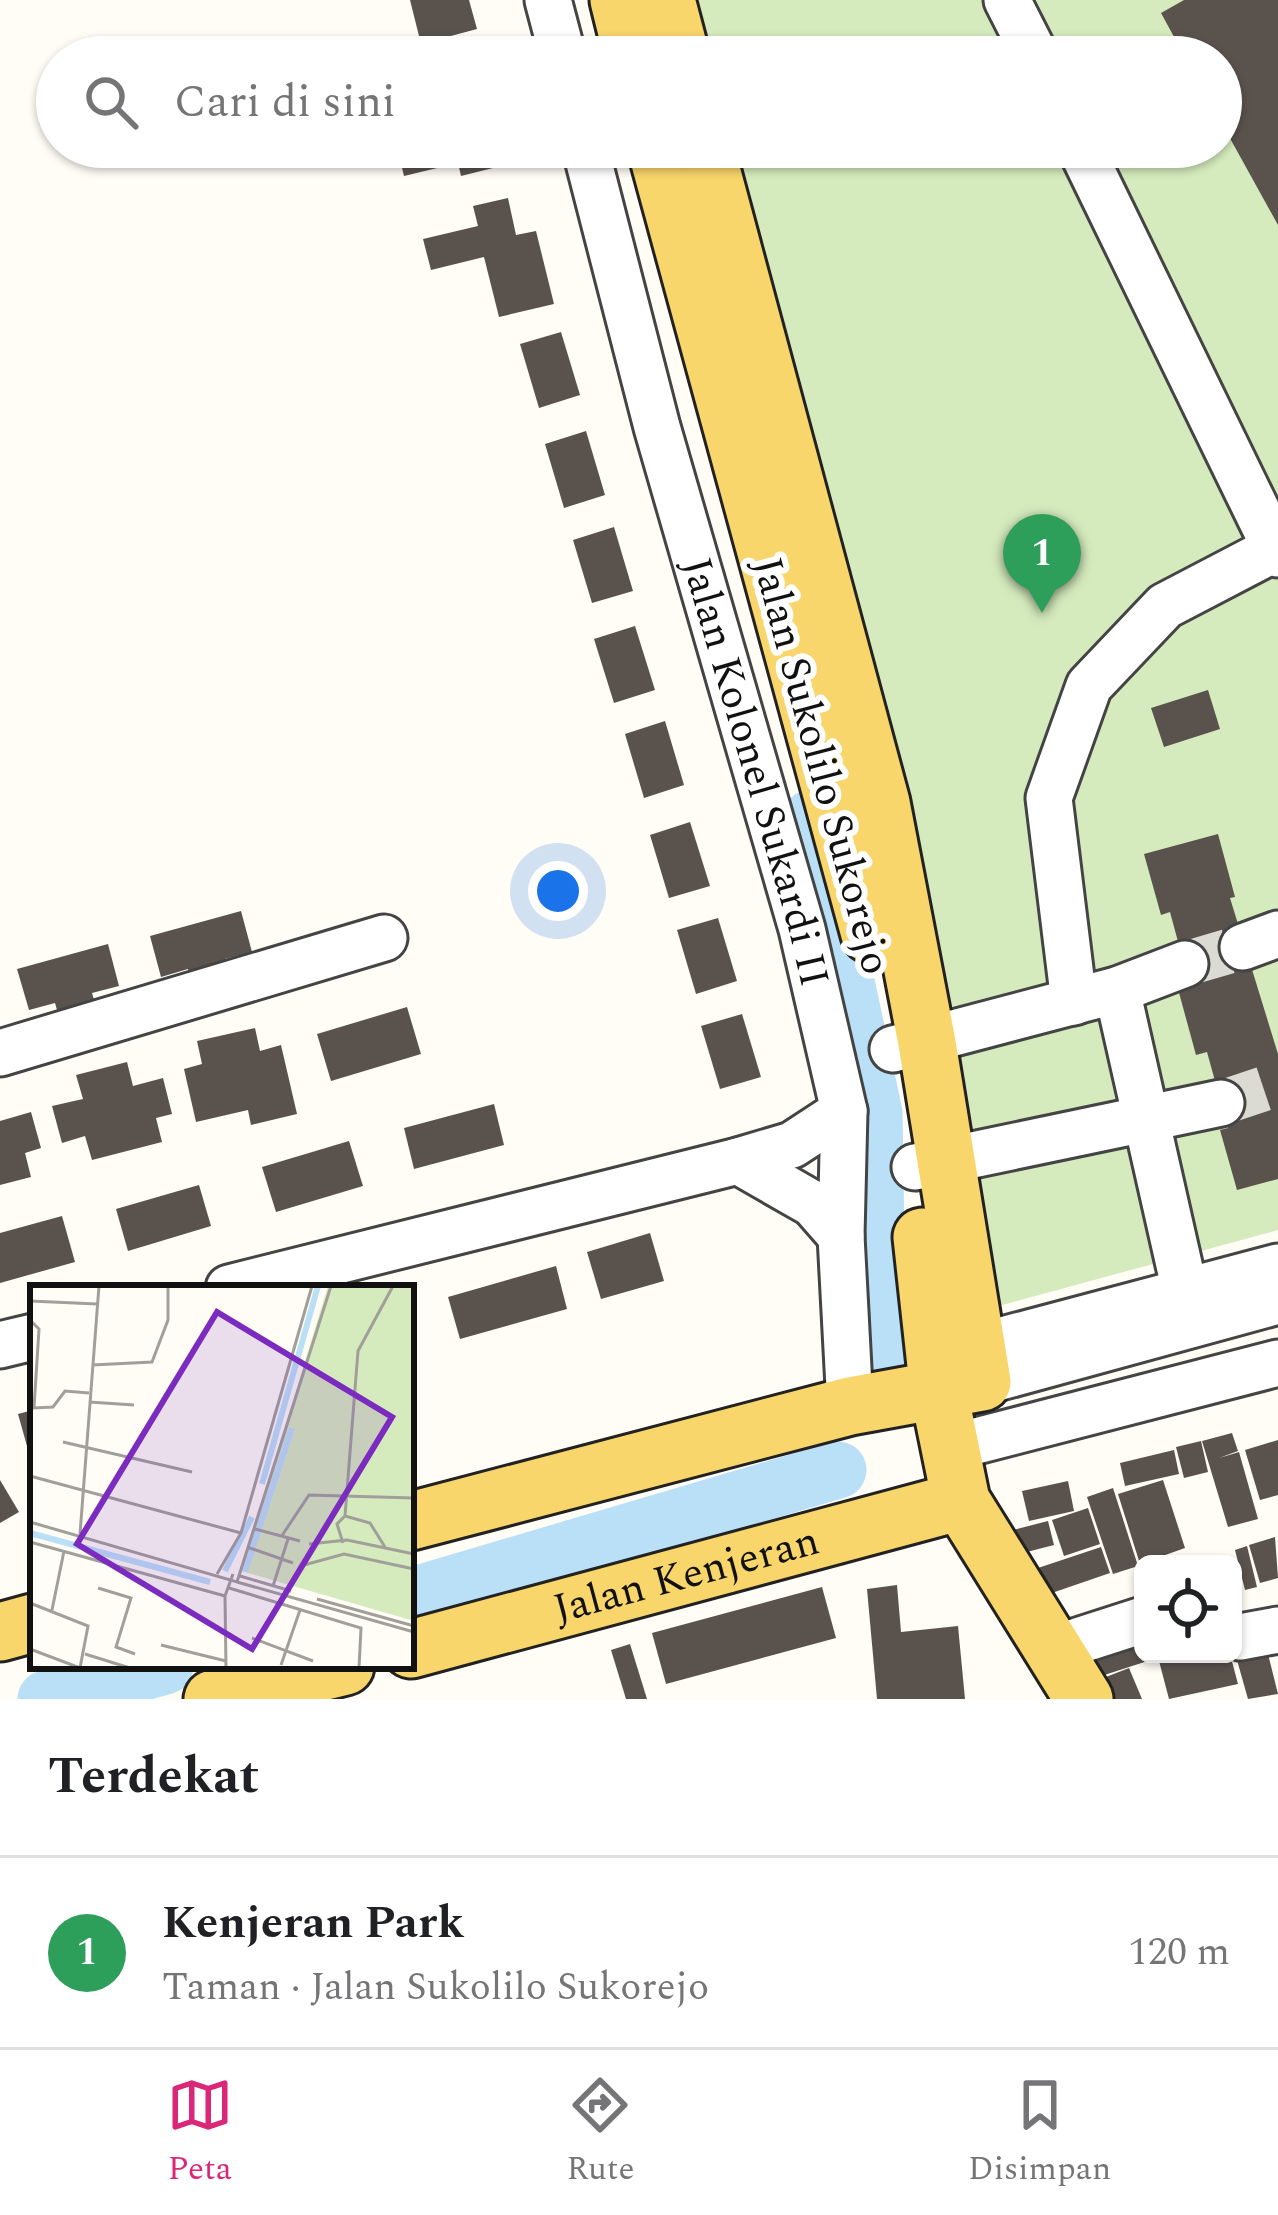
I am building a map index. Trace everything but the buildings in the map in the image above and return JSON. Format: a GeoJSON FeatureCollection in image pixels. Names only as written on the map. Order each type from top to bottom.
{"type":"FeatureCollection","features":[{"type":"Feature","properties":{"kind":"main road"},"geometry":{"type":"LineString","coordinates":[[619,0],[628,36]]}},
{"type":"Feature","properties":{"kind":"main road"},"geometry":{"type":"LineString","coordinates":[[666,0],[675,36]]}},
{"type":"Feature","properties":{"kind":"main road","name":"Jalan Sukolilo Sukorejo"},"geometry":{"type":"LineString","coordinates":[[663,168],[880,803],[952,1158],[957,1404]]}},
{"type":"Feature","properties":{"kind":"main road","name":"Jalan Sukolilo Sukorejo"},"geometry":{"type":"LineString","coordinates":[[709,168],[770,484]]}},
{"type":"Feature","properties":{"kind":"main road"},"geometry":{"type":"LineString","coordinates":[[414,1520],[850,1406],[957,1404],[1053,1648],[1084,1699]]}},
{"type":"Feature","properties":{"kind":"main road","name":"Jalan Kenjeran"},"geometry":{"type":"LineString","coordinates":[[414,1648],[957,1404]]}},
{"type":"Feature","properties":{"kind":"main road"},"geometry":{"type":"LineString","coordinates":[[0,1632],[30,1624]]}},
{"type":"Feature","properties":{"kind":"main road"},"geometry":{"type":"LineString","coordinates":[[213,1699],[333,1669]]}},
{"type":"Feature","properties":{"kind":"street"},"geometry":{"type":"LineString","coordinates":[[548,0],[557,36]]}},
{"type":"Feature","properties":{"kind":"street"},"geometry":{"type":"LineString","coordinates":[[1007,0],[1025,36]]}},
{"type":"Feature","properties":{"kind":"street","name":"Jalan Kolonel Sukardi II"},"geometry":{"type":"LineString","coordinates":[[590,168],[657,428],[802,929],[844,1111],[841,1236],[850,1406]]}},
{"type":"Feature","properties":{"kind":"street"},"geometry":{"type":"LineString","coordinates":[[1090,168],[1277,550],[1165,606],[1089,686],[1049,798],[1096,996],[1145,1120],[1186,1291]]}},
{"type":"Feature","properties":{"kind":"street"},"geometry":{"type":"LineString","coordinates":[[0,1053],[384,938]]}},
{"type":"Feature","properties":{"kind":"street"},"geometry":{"type":"LineString","coordinates":[[931,1042],[1096,996],[1184,964]]}},
{"type":"Feature","properties":{"kind":"street"},"geometry":{"type":"LineString","coordinates":[[952,1158],[1221,1102]]}},
{"type":"Feature","properties":{"kind":"street"},"geometry":{"type":"LineString","coordinates":[[242,1285],[738,1161],[792,1145],[844,1111]]}},
{"type":"Feature","properties":{"kind":"street"},"geometry":{"type":"LineString","coordinates":[[738,1161],[813,1204],[841,1236]]}},
{"type":"Feature","properties":{"kind":"street"},"geometry":{"type":"LineString","coordinates":[[957,1404],[1186,1291],[1278,1267]]}},
{"type":"Feature","properties":{"kind":"street"},"geometry":{"type":"LineString","coordinates":[[957,1404],[1278,1300]]}},
{"type":"Feature","properties":{"kind":"street"},"geometry":{"type":"LineString","coordinates":[[0,1346],[30,1338]]}},
{"type":"Feature","properties":{"kind":"street"},"geometry":{"type":"LineString","coordinates":[[957,1404],[1278,1364]]}},
{"type":"Feature","properties":{"kind":"street"},"geometry":{"type":"LineString","coordinates":[[1053,1648],[1134,1623]]}},
{"type":"Feature","properties":{"kind":"green space"},"geometry":{"type":"Polygon","coordinates":[[[646,0],[1278,0],[1278,1230],[969,1314],[690,168],[1242,168],[1242,36],[655,36],[646,0]]]}},
{"type":"Feature","properties":{"kind":"waterway"},"geometry":{"type":"LineString","coordinates":[[811,818],[874,1113],[878,1365]]}},
{"type":"Feature","properties":{"kind":"waterway"},"geometry":{"type":"LineString","coordinates":[[414,1595],[838,1470]]}},
{"type":"Feature","properties":{"kind":"waterway"},"geometry":{"type":"LineString","coordinates":[[46,1699],[154,1669]]}},
{"type":"Feature","properties":{"kind":"tunnel"},"geometry":{"type":"LineString","coordinates":[[1185,964],[1243,947]]}},
{"type":"Feature","properties":{"kind":"tunnel"},"geometry":{"type":"LineString","coordinates":[[1221,1103],[1278,1084]]}},
{"type":"Feature","properties":{"kind":"place","name":"Kenjeran Park"},"geometry":{"type":"Point","coordinates":[1042,613]}}]}
